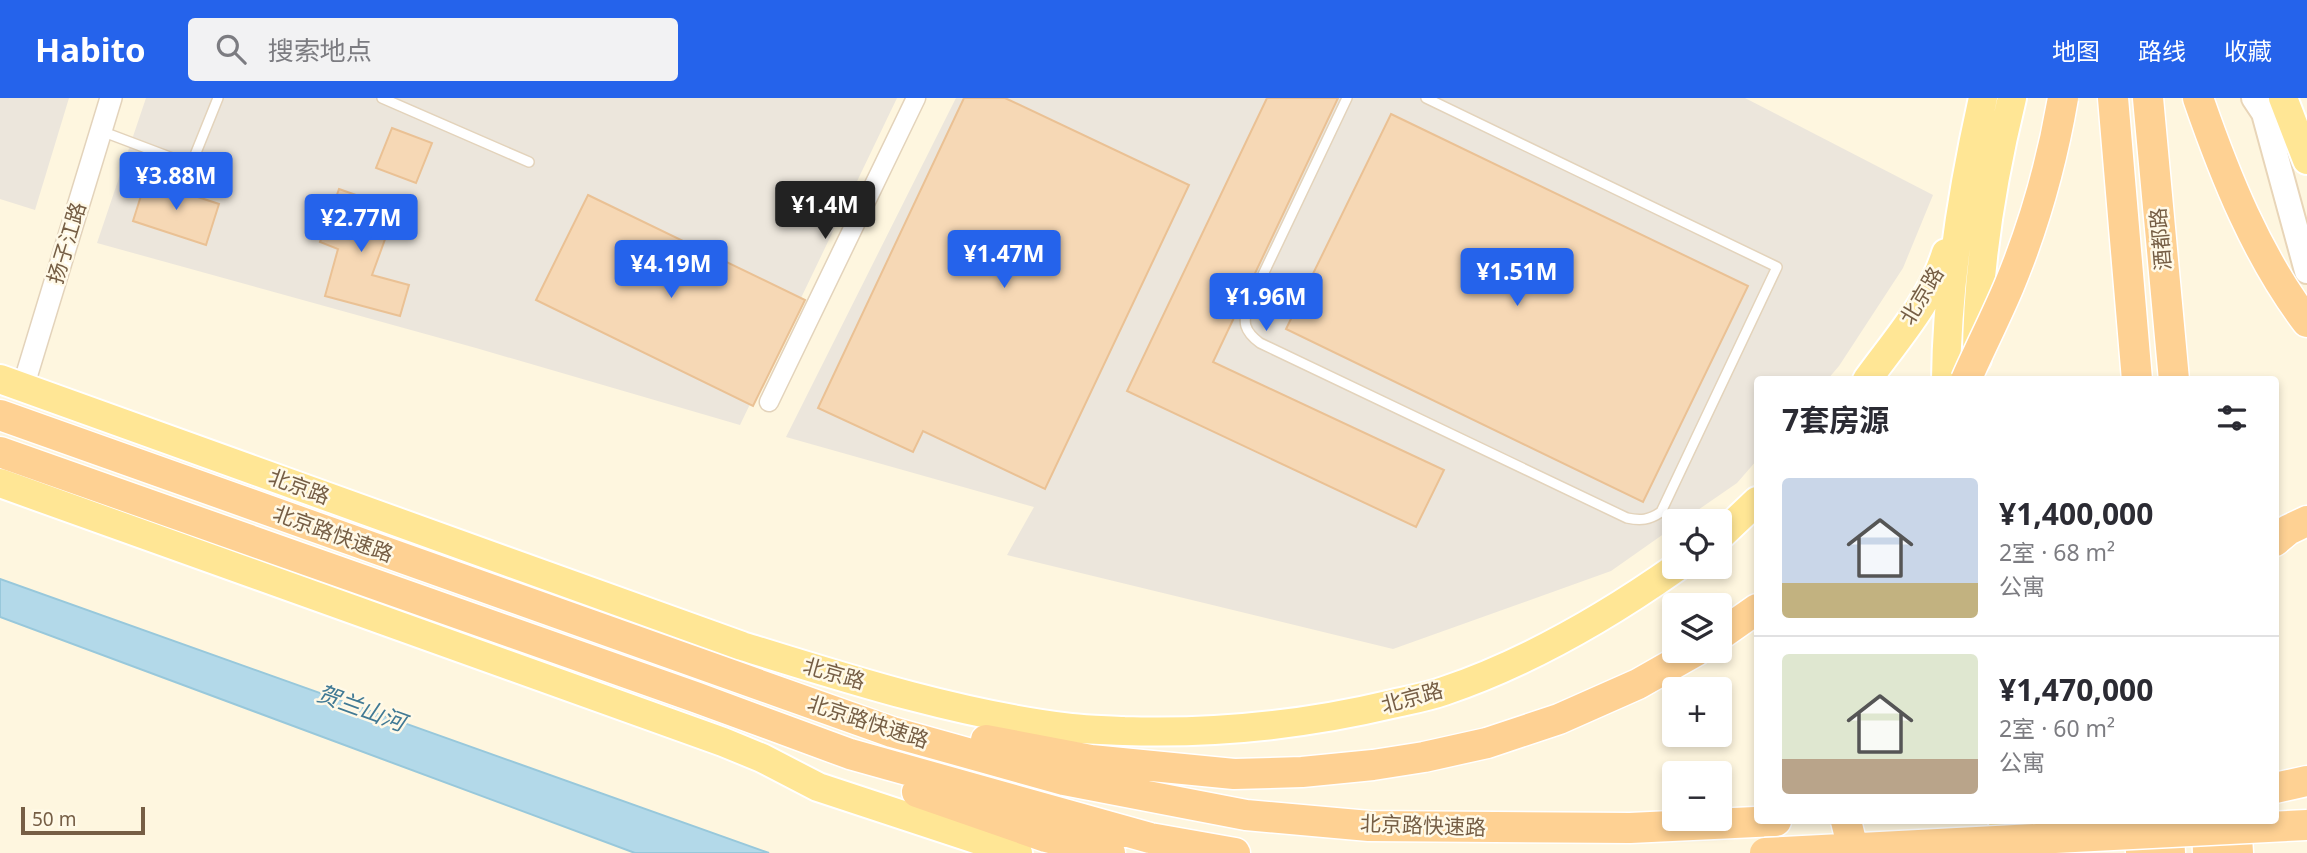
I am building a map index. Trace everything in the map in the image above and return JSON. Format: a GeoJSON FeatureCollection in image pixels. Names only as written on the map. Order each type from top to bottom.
{"type":"FeatureCollection","features":[{"type":"Feature","properties":{"kind":"highway"},"geometry":{"type":"LineString","coordinates":[[1968,376],[2009,286],[2033,221],[2057,132],[2063,98]]}},
{"type":"Feature","properties":{"kind":"highway"},"geometry":{"type":"LineString","coordinates":[[2198,98],[2239,205],[2271,265],[2307,322]]}},
{"type":"Feature","properties":{"kind":"highway","name":"酒都路"},"geometry":{"type":"LineString","coordinates":[[2149,111],[2174,376]]}},
{"type":"Feature","properties":{"kind":"highway","name":"酒都路"},"geometry":{"type":"LineString","coordinates":[[2113,112],[2137,376]]}},
{"type":"Feature","properties":{"kind":"highway","name":"北京路快速路"},"geometry":{"type":"LineString","coordinates":[[0,415],[892,732],[1064,779],[1246,815],[1369,826],[1630,828],[1754,822]]}},
{"type":"Feature","properties":{"kind":"highway","name":"北京路快速路"},"geometry":{"type":"LineString","coordinates":[[0,452],[850,754],[1150,838],[1235,853]]}},
{"type":"Feature","properties":{"kind":"highway"},"geometry":{"type":"LineString","coordinates":[[2279,538],[2307,521]]}},
{"type":"Feature","properties":{"kind":"highway"},"geometry":{"type":"LineString","coordinates":[[1732,627],[1754,611]]}},
{"type":"Feature","properties":{"kind":"highway"},"geometry":{"type":"LineString","coordinates":[[782,693],[958,734],[1091,760],[1234,774],[1302,772],[1373,765],[1487,743],[1559,719],[1637,684],[1675,663]]}},
{"type":"Feature","properties":{"kind":"highway"},"geometry":{"type":"LineString","coordinates":[[695,697],[834,763],[1046,837],[1110,853]]}},
{"type":"Feature","properties":{"kind":"highway"},"geometry":{"type":"LineString","coordinates":[[2279,787],[2307,781]]}},
{"type":"Feature","properties":{"kind":"highway"},"geometry":{"type":"LineString","coordinates":[[2279,796],[2307,794]]}},
{"type":"Feature","properties":{"kind":"highway"},"geometry":{"type":"LineString","coordinates":[[1847,824],[1854,853]]}},
{"type":"Feature","properties":{"kind":"highway"},"geometry":{"type":"LineString","coordinates":[[2140,824],[2141,853]]}},
{"type":"Feature","properties":{"kind":"highway"},"geometry":{"type":"LineString","coordinates":[[2168,824],[2169,853]]}},
{"type":"Feature","properties":{"kind":"highway"},"geometry":{"type":"LineString","coordinates":[[2207,824],[2208,853]]}},
{"type":"Feature","properties":{"kind":"highway"},"geometry":{"type":"LineString","coordinates":[[2236,824],[2238,853]]}},
{"type":"Feature","properties":{"kind":"highway"},"geometry":{"type":"LineString","coordinates":[[1765,853],[2307,825]]}},
{"type":"Feature","properties":{"kind":"main road"},"geometry":{"type":"LineString","coordinates":[[1946,376],[1953,254],[1983,98]]}},
{"type":"Feature","properties":{"kind":"main road"},"geometry":{"type":"LineString","coordinates":[[1977,376],[1977,321],[1987,214],[2012,98]]}},
{"type":"Feature","properties":{"kind":"main road"},"geometry":{"type":"LineString","coordinates":[[2254,98],[2264,113],[2307,271]]}},
{"type":"Feature","properties":{"kind":"main road"},"geometry":{"type":"LineString","coordinates":[[2283,101],[2307,160]]}},
{"type":"Feature","properties":{"kind":"main road","name":"北京路"},"geometry":{"type":"LineString","coordinates":[[1870,376],[1941,270],[1961,204]]}},
{"type":"Feature","properties":{"kind":"main road","name":"北京路"},"geometry":{"type":"LineString","coordinates":[[11,383],[742,646],[830,674],[981,714],[1073,729],[1169,733],[1265,727],[1353,713],[1443,691],[1522,659],[1624,604],[1662,577]]}},
{"type":"Feature","properties":{"kind":"main road"},"geometry":{"type":"LineString","coordinates":[[0,483],[723,742],[762,758],[818,787],[1018,853]]}},
{"type":"Feature","properties":{"kind":"main road"},"geometry":{"type":"LineString","coordinates":[[1732,525],[1754,504]]}},
{"type":"Feature","properties":{"kind":"main road"},"geometry":{"type":"LineString","coordinates":[[1975,824],[1976,853]]}},
{"type":"Feature","properties":{"kind":"main road"},"geometry":{"type":"LineString","coordinates":[[2003,824],[2005,853]]}},
{"type":"Feature","properties":{"kind":"street","name":"扬子江路"},"geometry":{"type":"LineString","coordinates":[[11,383],[111,98]]}},
{"type":"Feature","properties":{"kind":"street"},"geometry":{"type":"LineString","coordinates":[[769,402],[916,98]]}},
{"type":"Feature","properties":{"kind":"lane"},"geometry":{"type":"LineString","coordinates":[[101,131],[191,165],[218,98]]}},
{"type":"Feature","properties":{"kind":"lane"},"geometry":{"type":"LineString","coordinates":[[382,98],[530,162]]}},
{"type":"Feature","properties":{"kind":"lane"},"geometry":{"type":"LineString","coordinates":[[1347,98],[1249,304],[1244,319],[1250,336],[1627,518],[1641,521],[1652,518],[1661,512],[1777,267],[1426,98]]}},
{"type":"Feature","properties":{"kind":"shaded area"},"geometry":{"type":"Polygon","coordinates":[[[0,98],[69,98],[35,210],[0,199],[0,98]]]}},
{"type":"Feature","properties":{"kind":"shaded area"},"geometry":{"type":"Polygon","coordinates":[[[146,98],[897,98],[740,425],[476,348],[97,243],[146,98]]]}},
{"type":"Feature","properties":{"kind":"shaded area"},"geometry":{"type":"Polygon","coordinates":[[[956,98],[1745,98],[1933,195],[1903,268],[1830,376],[1754,376],[1754,463],[1737,483],[1699,509],[1662,509],[1662,535],[1611,571],[1393,649],[1007,555],[1034,507],[786,437],[956,98]]]}},
{"type":"Feature","properties":{"kind":"water","name":"贺兰山河"},"geometry":{"type":"Polygon","coordinates":[[[0,579],[769,853],[635,853],[0,617],[0,579]]]}},
{"type":"Feature","properties":{"kind":"building"},"geometry":{"type":"Polygon","coordinates":[[[964,98],[1005,98],[1189,185],[1045,489],[923,431],[913,452],[818,408],[964,98]]]}},
{"type":"Feature","properties":{"kind":"building"},"geometry":{"type":"Polygon","coordinates":[[[1267,98],[1338,98],[1213,362],[1444,470],[1416,527],[1127,391],[1267,98]]]}},
{"type":"Feature","properties":{"kind":"building"},"geometry":{"type":"Polygon","coordinates":[[[1391,114],[1748,286],[1643,502],[1286,329],[1391,114]]]}},
{"type":"Feature","properties":{"kind":"building"},"geometry":{"type":"Polygon","coordinates":[[[392,128],[432,143],[416,183],[376,168],[392,128]]]}},
{"type":"Feature","properties":{"kind":"building"},"geometry":{"type":"Polygon","coordinates":[[[146,180],[219,204],[206,245],[133,221],[146,180]]]}},
{"type":"Feature","properties":{"kind":"building"},"geometry":{"type":"Polygon","coordinates":[[[339,189],[396,209],[372,275],[409,285],[400,316],[325,296],[338,249],[320,242],[339,189]]]}},
{"type":"Feature","properties":{"kind":"building"},"geometry":{"type":"Polygon","coordinates":[[[588,195],[805,300],[753,406],[536,300],[588,195]]]}}]}
